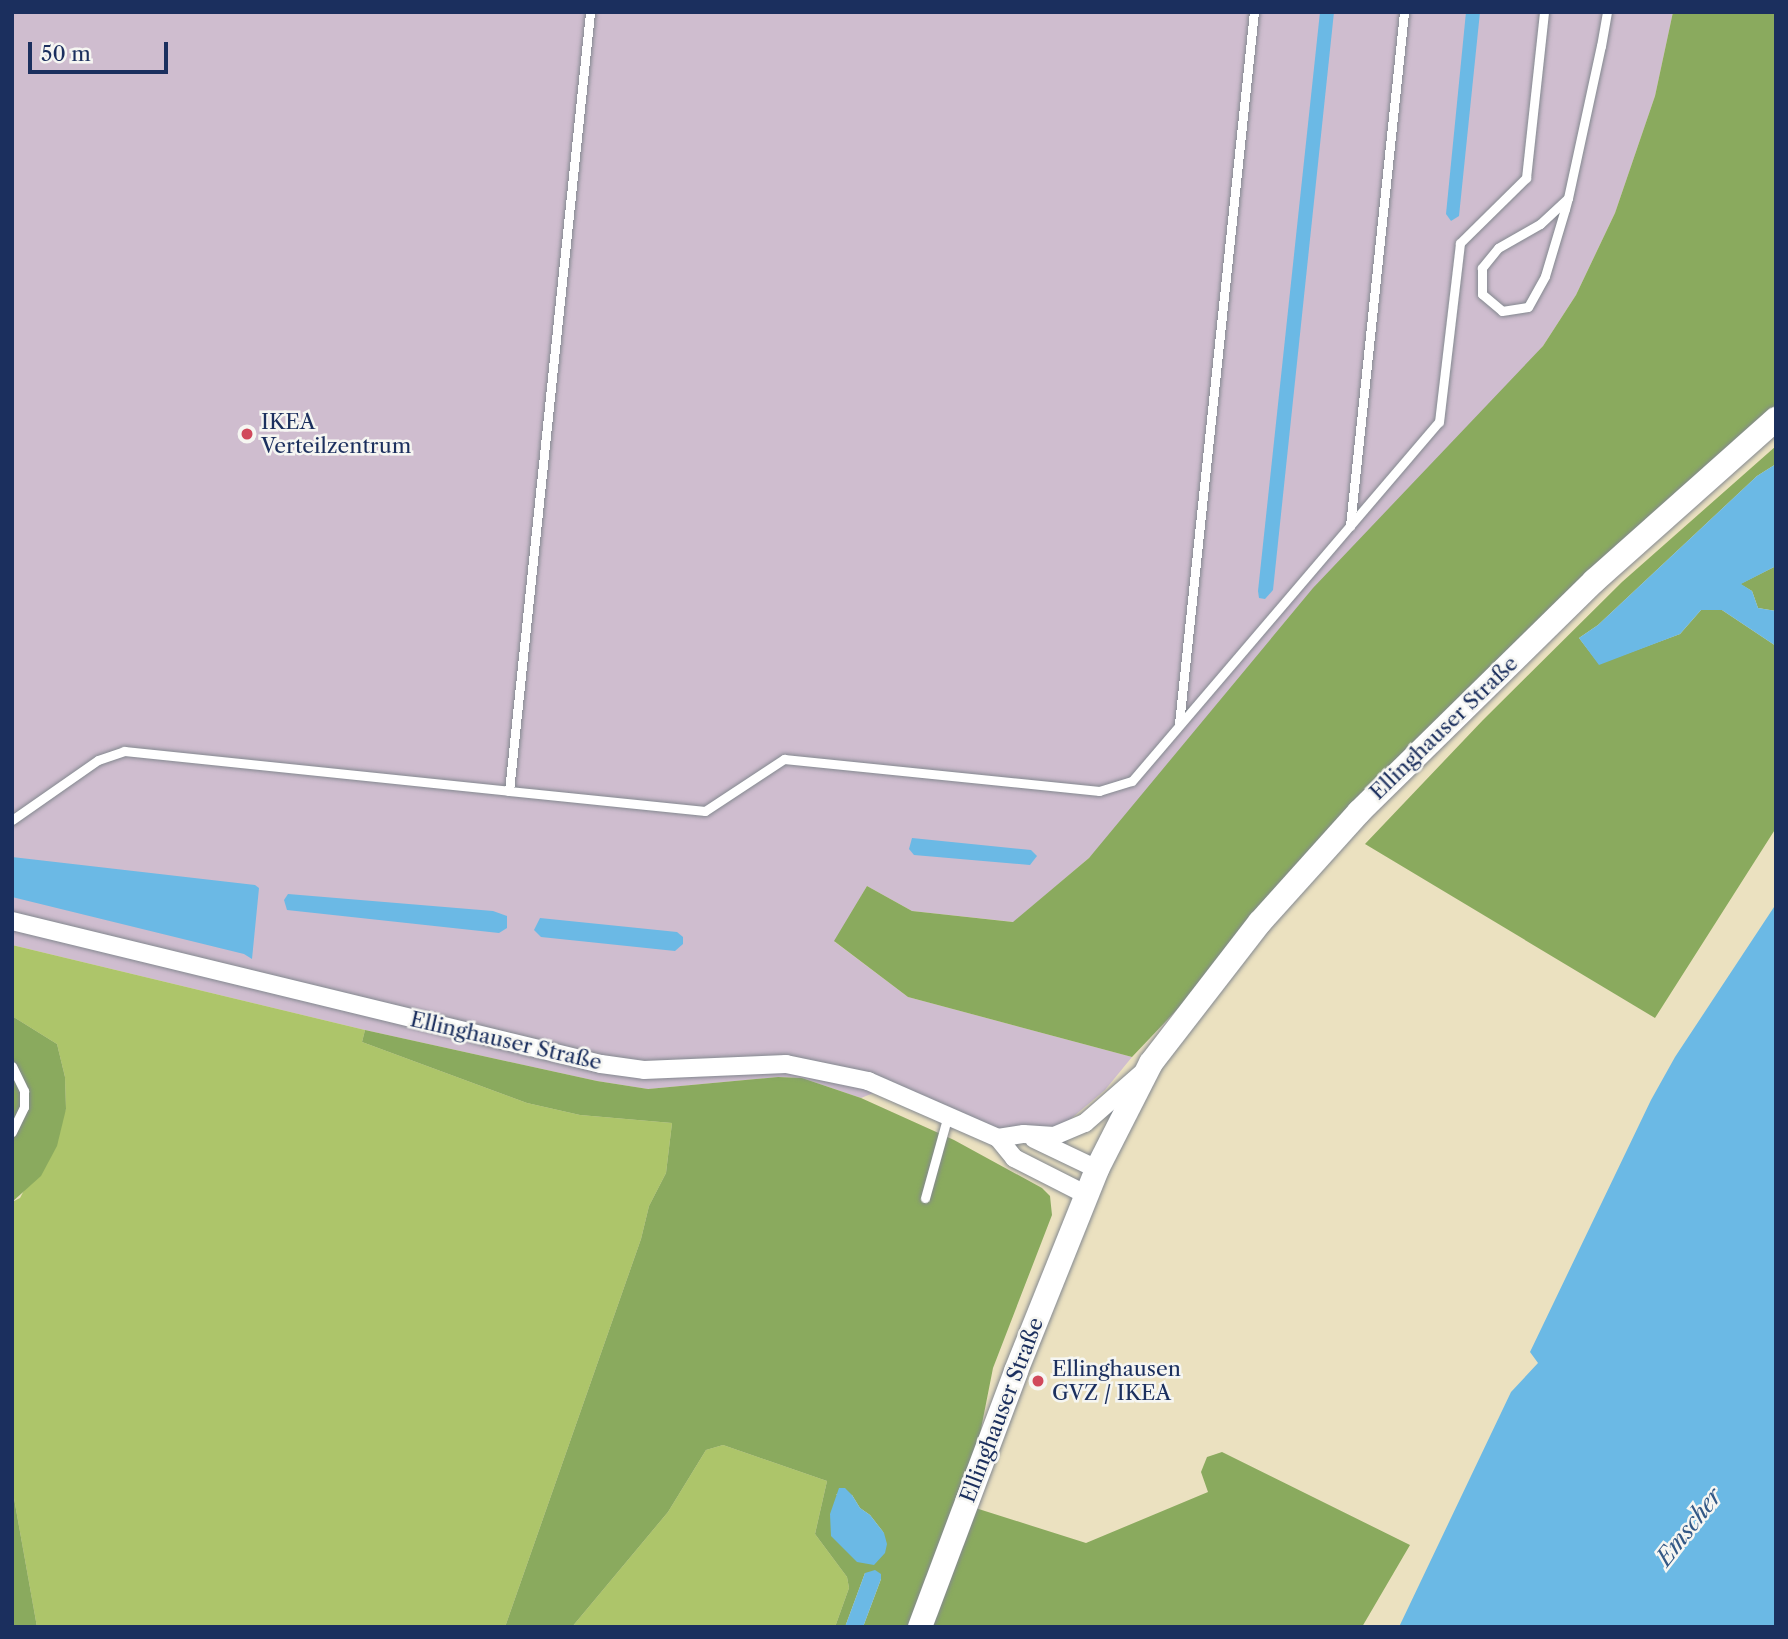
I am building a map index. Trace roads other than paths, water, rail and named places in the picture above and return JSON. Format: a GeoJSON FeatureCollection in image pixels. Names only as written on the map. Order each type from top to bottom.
{"type":"FeatureCollection","features":[{"type":"Feature","properties":{"kind":"main road","name":"Ellinghauser Straße"},"geometry":{"type":"LineString","coordinates":[[920,1627],[1016,1371],[1097,1169],[1146,1070],[1260,922],[1359,812],[1594,581],[1776,419]]}},
{"type":"Feature","properties":{"kind":"street","name":"Ellinghauser Straße"},"geometry":{"type":"LineString","coordinates":[[12,921],[601,1064],[644,1070],[786,1064],[868,1081],[998,1138],[1014,1158],[1087,1195]]}},
{"type":"Feature","properties":{"kind":"street","name":"Ellinghauser Straße"},"geometry":{"type":"LineString","coordinates":[[998,1138],[1054,1136],[1085,1123],[1146,1070]]}},
{"type":"Feature","properties":{"kind":"street","name":"Ellinghauser Straße"},"geometry":{"type":"LineString","coordinates":[[1028,1136],[1097,1169]]}},
{"type":"Feature","properties":{"kind":"lane"},"geometry":{"type":"LineString","coordinates":[[509,790],[590,12]]}},
{"type":"Feature","properties":{"kind":"lane"},"geometry":{"type":"LineString","coordinates":[[1179,726],[1254,12]]}},
{"type":"Feature","properties":{"kind":"lane"},"geometry":{"type":"LineString","coordinates":[[1350,526],[1404,12]]}},
{"type":"Feature","properties":{"kind":"lane"},"geometry":{"type":"LineString","coordinates":[[12,820],[98,760],[124,751],[705,811],[784,759],[1099,791],[1132,781],[1439,422],[1460,243],[1526,178],[1544,12]]}},
{"type":"Feature","properties":{"kind":"lane"},"geometry":{"type":"LineString","coordinates":[[1568,198],[1540,223],[1498,248],[1482,268],[1482,294],[1502,311],[1528,307],[1545,276],[1568,198],[1607,12]]}},
{"type":"Feature","properties":{"kind":"lane"},"geometry":{"type":"LineString","coordinates":[[12,1066],[24,1091],[24,1107],[12,1132]]}},
{"type":"Feature","properties":{"kind":"lane"},"geometry":{"type":"LineString","coordinates":[[925,1198],[948,1115]]}},
{"type":"Feature","properties":{"kind":"water"},"geometry":{"type":"Polygon","coordinates":[[[1320,12],[1334,12],[1273,590],[1265,599],[1259,598],[1258,591],[1320,12]]]}},
{"type":"Feature","properties":{"kind":"water"},"geometry":{"type":"Polygon","coordinates":[[[1466,12],[1480,12],[1459,216],[1451,221],[1446,214],[1466,12]]]}},
{"type":"Feature","properties":{"kind":"water"},"geometry":{"type":"Polygon","coordinates":[[[1776,464],[1776,566],[1741,584],[1752,591],[1758,608],[1776,611],[1776,646],[1722,610],[1701,610],[1680,634],[1599,665],[1579,638],[1598,625],[1757,476],[1776,464]]]}},
{"type":"Feature","properties":{"kind":"water"},"geometry":{"type":"Polygon","coordinates":[[[912,838],[1031,850],[1037,856],[1030,865],[914,855],[909,849],[912,838]]]}},
{"type":"Feature","properties":{"kind":"water"},"geometry":{"type":"Polygon","coordinates":[[[12,857],[255,885],[259,888],[252,959],[244,954],[12,897],[12,857]]]}},
{"type":"Feature","properties":{"kind":"water"},"geometry":{"type":"Polygon","coordinates":[[[288,894],[493,911],[507,916],[507,928],[499,933],[287,910],[284,900],[288,894]]]}},
{"type":"Feature","properties":{"kind":"water","name":"Emscher"},"geometry":{"type":"Polygon","coordinates":[[[1776,904],[1776,1627],[1399,1627],[1511,1392],[1538,1363],[1530,1352],[1651,1100],[1675,1057],[1776,904]]]}},
{"type":"Feature","properties":{"kind":"water"},"geometry":{"type":"Polygon","coordinates":[[[540,918],[677,932],[683,937],[683,944],[675,951],[541,937],[534,930],[540,918]]]}},
{"type":"Feature","properties":{"kind":"water"},"geometry":{"type":"Polygon","coordinates":[[[839,1488],[845,1488],[852,1495],[860,1508],[870,1515],[884,1533],[887,1544],[885,1553],[874,1565],[857,1562],[831,1536],[830,1514],[839,1488]]]}},
{"type":"Feature","properties":{"kind":"water"},"geometry":{"type":"Polygon","coordinates":[[[875,1570],[881,1574],[881,1579],[863,1627],[845,1627],[865,1573],[875,1570]]]}},
{"type":"Feature","properties":{"kind":"place","name":"IKEA Verteilzentrum"},"geometry":{"type":"Point","coordinates":[247,434]}},
{"type":"Feature","properties":{"kind":"place","name":"Ellinghausen GVZ / IKEA"},"geometry":{"type":"Point","coordinates":[1038,1381]}}]}
